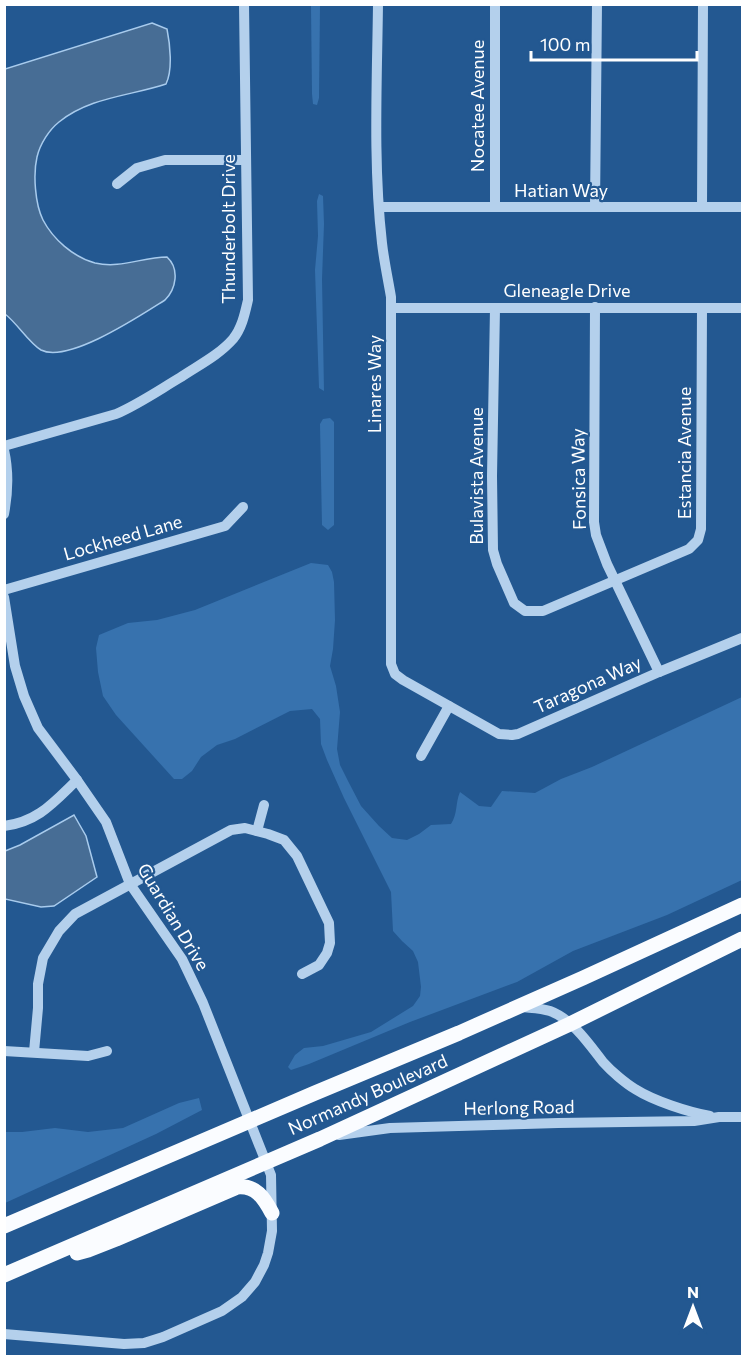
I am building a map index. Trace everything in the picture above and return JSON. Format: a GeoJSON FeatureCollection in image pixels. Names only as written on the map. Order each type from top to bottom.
{"type":"FeatureCollection","features":[{"type":"Feature","properties":{"kind":"main road","name":"Normandy Boulevard"},"geometry":{"type":"LineString","coordinates":[[4,1226],[517,1007],[742,905]]}},
{"type":"Feature","properties":{"kind":"main road","name":"Normandy Boulevard"},"geometry":{"type":"LineString","coordinates":[[4,1275],[320,1139],[570,1024],[742,939]]}},
{"type":"Feature","properties":{"kind":"main road"},"geometry":{"type":"LineString","coordinates":[[33,1263],[88,1250],[237,1187],[248,1187],[258,1192],[272,1213]]}},
{"type":"Feature","properties":{"kind":"street","name":"Thunderbolt Drive"},"geometry":{"type":"LineString","coordinates":[[4,448],[98,420],[132,407],[210,358],[235,337],[244,318],[248,300],[244,4]]}},
{"type":"Feature","properties":{"kind":"street","name":"Linares Way"},"geometry":{"type":"LineString","coordinates":[[378,4],[376,76],[379,207],[391,297],[391,664],[395,674],[403,680],[449,706]]}},
{"type":"Feature","properties":{"kind":"street","name":"Nocatee Avenue"},"geometry":{"type":"LineString","coordinates":[[495,4],[495,207]]}},
{"type":"Feature","properties":{"kind":"street"},"geometry":{"type":"LineString","coordinates":[[595,207],[597,4]]}},
{"type":"Feature","properties":{"kind":"street"},"geometry":{"type":"LineString","coordinates":[[702,207],[703,4]]}},
{"type":"Feature","properties":{"kind":"street"},"geometry":{"type":"LineString","coordinates":[[117,184],[138,168],[165,160],[246,160]]}},
{"type":"Feature","properties":{"kind":"street","name":"Hatian Way"},"geometry":{"type":"LineString","coordinates":[[379,207],[742,207]]}},
{"type":"Feature","properties":{"kind":"street","name":"Fonsica Way"},"geometry":{"type":"LineString","coordinates":[[595,307],[594,522],[596,535],[615,581],[659,672]]}},
{"type":"Feature","properties":{"kind":"street","name":"Gleneagle Drive"},"geometry":{"type":"LineString","coordinates":[[391,308],[742,308]]}},
{"type":"Feature","properties":{"kind":"street","name":"Bulavista Avenue"},"geometry":{"type":"LineString","coordinates":[[495,308],[492,535],[497,564],[514,603],[525,611],[543,611],[615,581]]}},
{"type":"Feature","properties":{"kind":"street","name":"Estancia Avenue"},"geometry":{"type":"LineString","coordinates":[[615,581],[689,549],[698,540],[701,530],[702,308]]}},
{"type":"Feature","properties":{"kind":"street"},"geometry":{"type":"LineString","coordinates":[[4,448],[8,489],[4,514]]}},
{"type":"Feature","properties":{"kind":"street","name":"Lockheed Lane"},"geometry":{"type":"LineString","coordinates":[[4,590],[225,526],[243,507]]}},
{"type":"Feature","properties":{"kind":"street","name":"Guardian Drive"},"geometry":{"type":"LineString","coordinates":[[4,597],[15,666],[24,696],[38,728],[106,822],[130,884],[182,959],[203,1003],[271,1175],[272,1213],[271,1241],[259,1276],[237,1302],[212,1315],[163,1337],[137,1344],[4,1334]]}},
{"type":"Feature","properties":{"kind":"street","name":"Taragona Way"},"geometry":{"type":"LineString","coordinates":[[449,706],[499,734],[518,734],[742,638]]}},
{"type":"Feature","properties":{"kind":"street"},"geometry":{"type":"LineString","coordinates":[[421,756],[449,706]]}},
{"type":"Feature","properties":{"kind":"street"},"geometry":{"type":"LineString","coordinates":[[4,826],[32,819],[50,806],[77,780]]}},
{"type":"Feature","properties":{"kind":"street"},"geometry":{"type":"LineString","coordinates":[[263,832],[264,805]]}},
{"type":"Feature","properties":{"kind":"street"},"geometry":{"type":"LineString","coordinates":[[34,1052],[38,984],[43,958],[59,931],[75,914],[231,830],[245,828],[284,840],[297,856],[329,923],[330,943],[327,953],[319,964],[302,974]]}},
{"type":"Feature","properties":{"kind":"street","name":"Herlong Road"},"geometry":{"type":"LineString","coordinates":[[517,1007],[550,1011],[570,1024],[605,1064],[636,1089],[668,1104],[696,1113],[719,1117]]}},
{"type":"Feature","properties":{"kind":"street"},"geometry":{"type":"LineString","coordinates":[[4,1052],[88,1056],[107,1051]]}},
{"type":"Feature","properties":{"kind":"street","name":"Herlong Road"},"geometry":{"type":"LineString","coordinates":[[320,1139],[390,1128],[694,1121],[719,1117],[742,1117]]}},
{"type":"Feature","properties":{"kind":"shaded area"},"geometry":{"type":"Polygon","coordinates":[[[311,5],[320,5],[317,105],[313,104],[312,94],[311,5]]]}},
{"type":"Feature","properties":{"kind":"shaded area"},"geometry":{"type":"Polygon","coordinates":[[[152,23],[167,29],[170,64],[166,84],[97,102],[59,122],[45,138],[38,152],[35,172],[36,189],[43,220],[52,234],[72,252],[95,263],[114,265],[167,257],[174,267],[174,285],[165,300],[104,336],[68,350],[53,352],[41,350],[5,314],[5,69],[152,23]]]}},
{"type":"Feature","properties":{"kind":"shaded area"},"geometry":{"type":"Polygon","coordinates":[[[319,194],[323,196],[324,224],[322,279],[324,391],[319,388],[315,270],[319,194]]]}},
{"type":"Feature","properties":{"kind":"shaded area"},"geometry":{"type":"Polygon","coordinates":[[[330,418],[334,422],[334,525],[328,530],[322,525],[320,424],[323,419],[330,418]]]}},
{"type":"Feature","properties":{"kind":"shaded area"},"geometry":{"type":"Polygon","coordinates":[[[311,563],[328,565],[334,582],[335,620],[330,666],[340,712],[337,749],[340,765],[361,806],[392,838],[407,840],[431,825],[451,824],[460,792],[479,806],[491,807],[502,791],[535,793],[742,697],[742,880],[667,915],[573,951],[517,982],[291,1070],[288,1067],[295,1055],[304,1048],[323,1046],[371,1032],[413,1006],[420,996],[421,987],[418,962],[413,951],[393,931],[391,892],[327,760],[321,744],[320,719],[312,709],[290,711],[235,739],[217,745],[201,757],[192,771],[182,779],[174,779],[116,715],[103,696],[96,648],[99,635],[128,623],[157,620],[195,610],[311,563]]]}},
{"type":"Feature","properties":{"kind":"shaded area"},"geometry":{"type":"Polygon","coordinates":[[[74,815],[86,836],[97,877],[54,906],[41,907],[5,899],[5,851],[74,815]]]}},
{"type":"Feature","properties":{"kind":"shaded area"},"geometry":{"type":"Polygon","coordinates":[[[199,1098],[202,1110],[156,1134],[5,1203],[5,1132],[55,1128],[88,1132],[123,1128],[179,1103],[199,1098]]]}}]}
